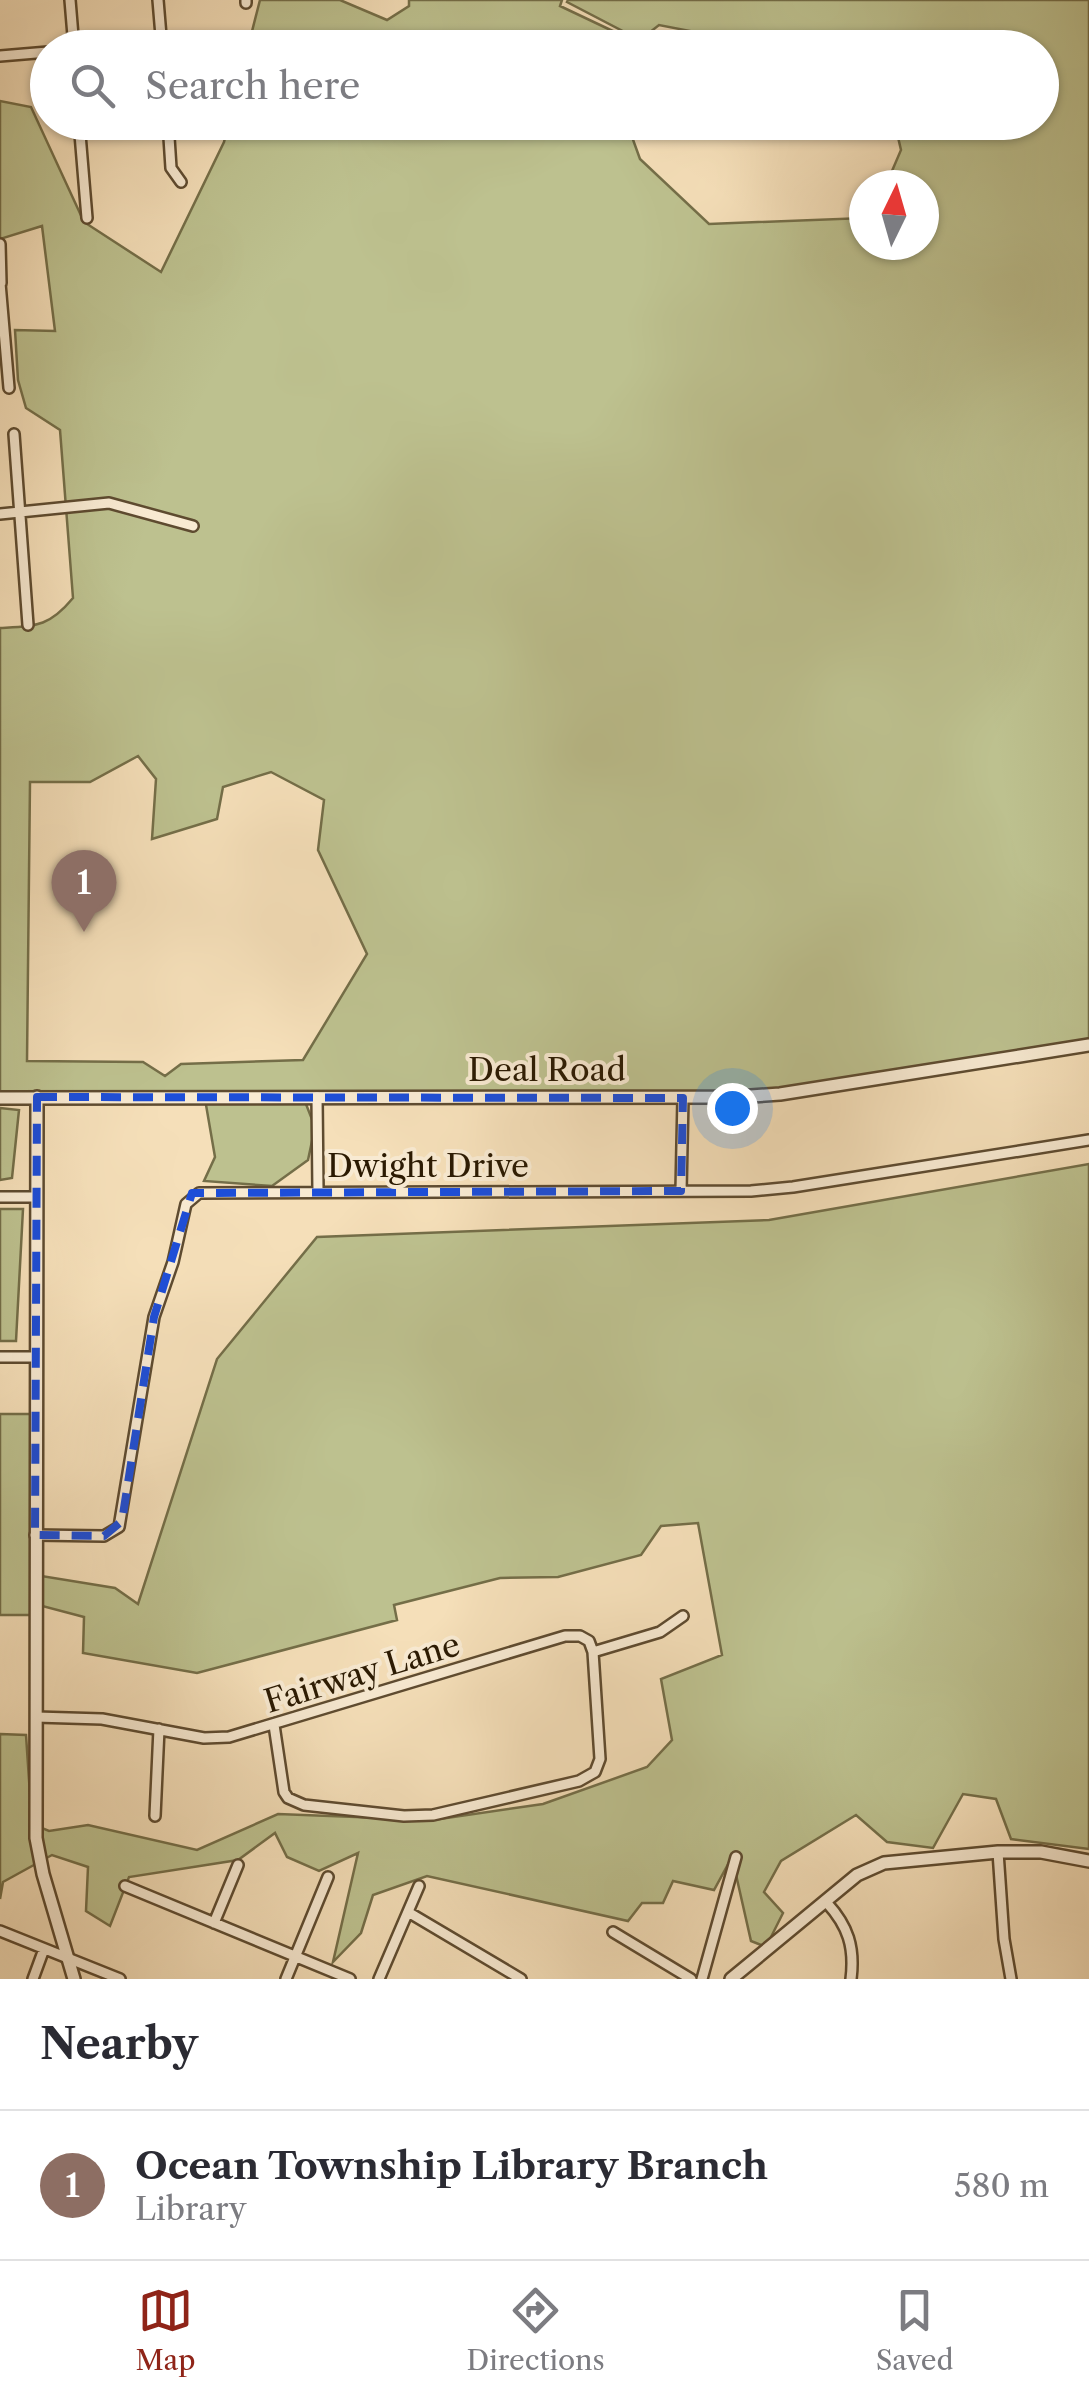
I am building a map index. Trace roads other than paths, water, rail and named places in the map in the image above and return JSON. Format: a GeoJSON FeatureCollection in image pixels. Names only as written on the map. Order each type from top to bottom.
{"type":"FeatureCollection","features":[{"type":"Feature","properties":{"kind":"street"},"geometry":{"type":"LineString","coordinates":[[70,0],[72,30]]}},
{"type":"Feature","properties":{"kind":"street"},"geometry":{"type":"LineString","coordinates":[[158,0],[161,30]]}},
{"type":"Feature","properties":{"kind":"street"},"geometry":{"type":"LineString","coordinates":[[0,56],[30,54]]}},
{"type":"Feature","properties":{"kind":"street"},"geometry":{"type":"LineString","coordinates":[[80,140],[86,218]]}},
{"type":"Feature","properties":{"kind":"street"},"geometry":{"type":"LineString","coordinates":[[169,140],[171,168],[181,182]]}},
{"type":"Feature","properties":{"kind":"street"},"geometry":{"type":"LineString","coordinates":[[0,244],[10,388]]}},
{"type":"Feature","properties":{"kind":"street"},"geometry":{"type":"LineString","coordinates":[[14,434],[28,625]]}},
{"type":"Feature","properties":{"kind":"street"},"geometry":{"type":"LineString","coordinates":[[0,514],[109,503],[193,526]]}},
{"type":"Feature","properties":{"kind":"street","name":"Deal Road"},"geometry":{"type":"LineString","coordinates":[[0,1098],[683,1098],[780,1094],[1089,1044]]}},
{"type":"Feature","properties":{"kind":"street"},"geometry":{"type":"LineString","coordinates":[[317,1097],[318,1192]]}},
{"type":"Feature","properties":{"kind":"street"},"geometry":{"type":"LineString","coordinates":[[38,1098],[36,1838],[74,1979]]}},
{"type":"Feature","properties":{"kind":"street"},"geometry":{"type":"LineString","coordinates":[[681,1191],[683,1098]]}},
{"type":"Feature","properties":{"kind":"street","name":"Dwight Drive"},"geometry":{"type":"LineString","coordinates":[[35,1535],[104,1536],[114,1532],[122,1520],[154,1317],[188,1200],[194,1194],[783,1188],[1089,1140]]}},
{"type":"Feature","properties":{"kind":"street"},"geometry":{"type":"LineString","coordinates":[[0,1197],[37,1197]]}},
{"type":"Feature","properties":{"kind":"street"},"geometry":{"type":"LineString","coordinates":[[0,1357],[36,1357]]}},
{"type":"Feature","properties":{"kind":"street"},"geometry":{"type":"LineString","coordinates":[[274,1726],[284,1792],[295,1802],[404,1816],[433,1815],[579,1781],[595,1772],[600,1759],[593,1652],[660,1632],[682,1616]]}},
{"type":"Feature","properties":{"kind":"street","name":"Fairway Lane"},"geometry":{"type":"LineString","coordinates":[[36,1717],[102,1719],[221,1738],[274,1726],[565,1636],[586,1639],[593,1652]]}},
{"type":"Feature","properties":{"kind":"street"},"geometry":{"type":"LineString","coordinates":[[155,1816],[159,1730]]}},
{"type":"Feature","properties":{"kind":"street"},"geometry":{"type":"LineString","coordinates":[[731,1979],[857,1875],[877,1864],[998,1852],[1041,1852],[1089,1861]]}},
{"type":"Feature","properties":{"kind":"street"},"geometry":{"type":"LineString","coordinates":[[998,1852],[1010,1979]]}},
{"type":"Feature","properties":{"kind":"street"},"geometry":{"type":"LineString","coordinates":[[702,1979],[736,1857]]}},
{"type":"Feature","properties":{"kind":"street"},"geometry":{"type":"LineString","coordinates":[[214,1923],[238,1865]]}},
{"type":"Feature","properties":{"kind":"street"},"geometry":{"type":"LineString","coordinates":[[286,1979],[328,1877]]}},
{"type":"Feature","properties":{"kind":"street"},"geometry":{"type":"LineString","coordinates":[[125,1886],[350,1979]]}},
{"type":"Feature","properties":{"kind":"street"},"geometry":{"type":"LineString","coordinates":[[380,1979],[418,1886]]}},
{"type":"Feature","properties":{"kind":"street"},"geometry":{"type":"LineString","coordinates":[[827,1903],[849,1936],[851,1979]]}},
{"type":"Feature","properties":{"kind":"street"},"geometry":{"type":"LineString","coordinates":[[408,1912],[521,1979]]}},
{"type":"Feature","properties":{"kind":"street"},"geometry":{"type":"LineString","coordinates":[[0,1931],[120,1979]]}},
{"type":"Feature","properties":{"kind":"street"},"geometry":{"type":"LineString","coordinates":[[614,1932],[692,1979]]}},
{"type":"Feature","properties":{"kind":"street"},"geometry":{"type":"LineString","coordinates":[[33,1979],[44,1949]]}},
{"type":"Feature","properties":{"kind":"place","name":"Ocean Township Library Branch"},"geometry":{"type":"Point","coordinates":[84,932]}}]}
